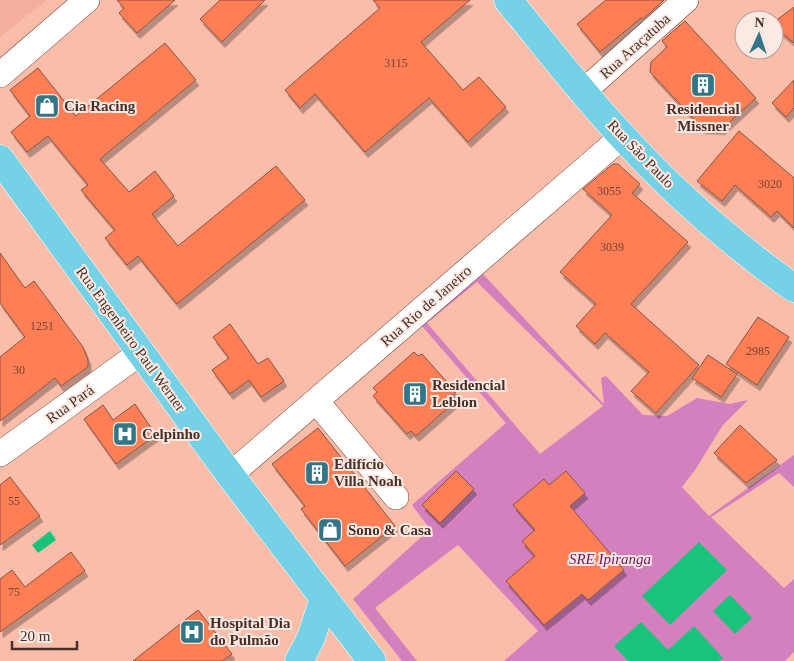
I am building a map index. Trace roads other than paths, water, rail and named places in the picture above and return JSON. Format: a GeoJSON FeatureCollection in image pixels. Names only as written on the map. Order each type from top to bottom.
{"type":"FeatureCollection","features":[{"type":"Feature","properties":{"kind":"main road","name":"Rua São Paulo"},"geometry":{"type":"LineString","coordinates":[[508,0],[622,137],[660,176],[723,234],[794,288]]}},
{"type":"Feature","properties":{"kind":"main road","name":"Rua Engenheiro Paul Werner"},"geometry":{"type":"LineString","coordinates":[[0,159],[230,475],[372,661]]}},
{"type":"Feature","properties":{"kind":"main road"},"geometry":{"type":"LineString","coordinates":[[299,661],[311,638],[324,598]]}},
{"type":"Feature","properties":{"kind":"street"},"geometry":{"type":"LineString","coordinates":[[0,75],[87,0]]}},
{"type":"Feature","properties":{"kind":"street","name":"Rua Araçatuba"},"geometry":{"type":"LineString","coordinates":[[584,92],[686,0]]}},
{"type":"Feature","properties":{"kind":"street","name":"Rua Rio de Janeiro"},"geometry":{"type":"LineString","coordinates":[[230,475],[622,137]]}},
{"type":"Feature","properties":{"kind":"street","name":"Rua Pará"},"geometry":{"type":"LineString","coordinates":[[0,454],[140,353]]}},
{"type":"Feature","properties":{"kind":"street"},"geometry":{"type":"LineString","coordinates":[[316,401],[396,497]]}},
{"type":"Feature","properties":{"kind":"place","name":"Residencial Missner"},"geometry":{"type":"Point","coordinates":[703,85]}},
{"type":"Feature","properties":{"kind":"place","name":"Cia Racing"},"geometry":{"type":"Point","coordinates":[47,106]}},
{"type":"Feature","properties":{"kind":"place","name":"Residencial Leblon"},"geometry":{"type":"Point","coordinates":[415,394]}},
{"type":"Feature","properties":{"kind":"place","name":"Celpinho"},"geometry":{"type":"Point","coordinates":[125,434]}},
{"type":"Feature","properties":{"kind":"place","name":"Edifício Villa Noah"},"geometry":{"type":"Point","coordinates":[317,473]}},
{"type":"Feature","properties":{"kind":"place","name":"Sono & Casa"},"geometry":{"type":"Point","coordinates":[330,530]}},
{"type":"Feature","properties":{"kind":"place","name":"Hospital Dia do Pulmão"},"geometry":{"type":"Point","coordinates":[192,632]}},
{"type":"Feature","properties":{"kind":"park label","name":"SRE Ipiranga"},"geometry":{"type":"Point","coordinates":[610,559]}}]}
